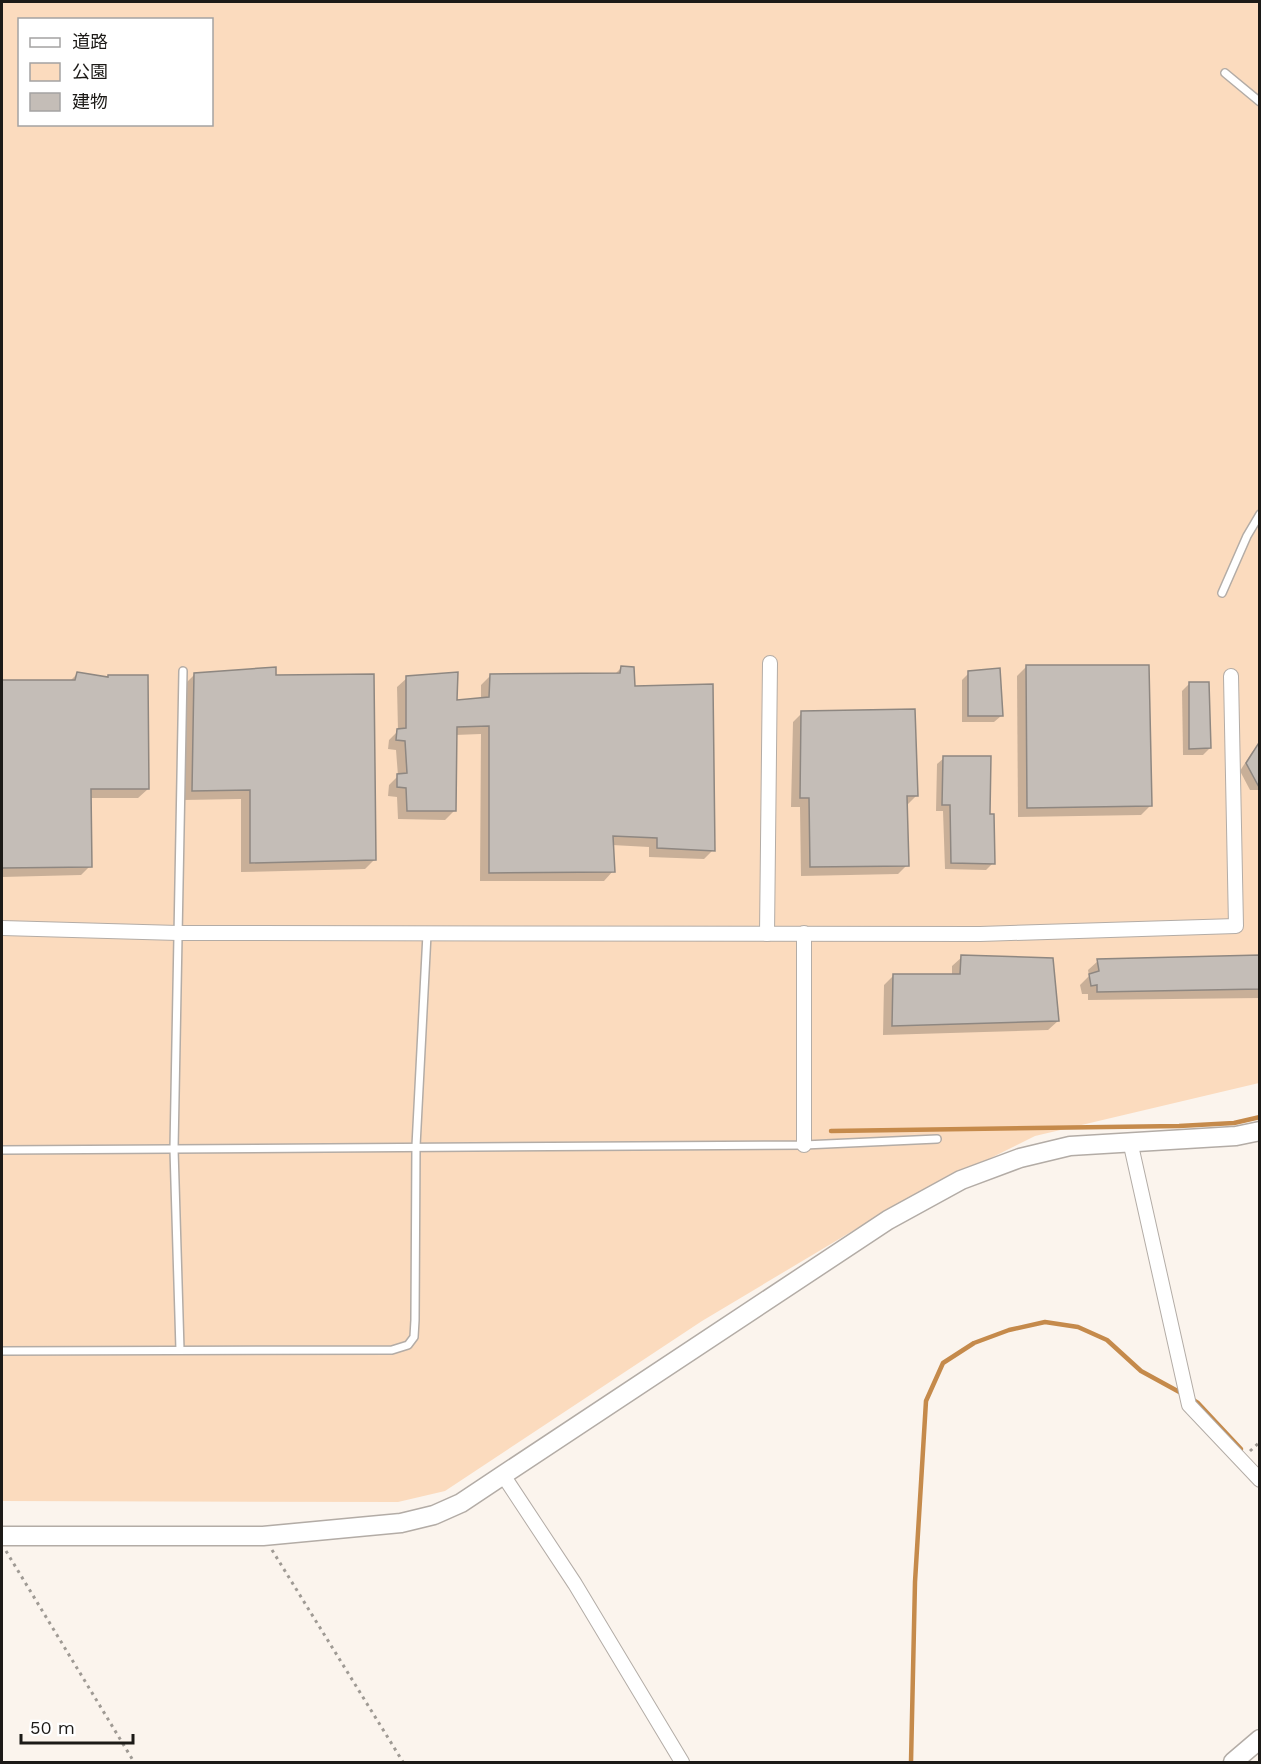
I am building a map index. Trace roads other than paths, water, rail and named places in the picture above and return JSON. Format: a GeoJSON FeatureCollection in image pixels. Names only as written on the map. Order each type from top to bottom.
{"type":"FeatureCollection","features":[{"type":"Feature","properties":{"kind":"street"},"geometry":{"type":"LineString","coordinates":[[767,934],[770,663]]}},
{"type":"Feature","properties":{"kind":"street"},"geometry":{"type":"LineString","coordinates":[[2,928],[178,933],[980,934],[1236,927],[1231,676]]}},
{"type":"Feature","properties":{"kind":"street"},"geometry":{"type":"LineString","coordinates":[[804,933],[804,1145]]}},
{"type":"Feature","properties":{"kind":"street"},"geometry":{"type":"LineString","coordinates":[[2,1536],[263,1536],[401,1523],[434,1515],[461,1503],[888,1220],[961,1180],[1020,1158],[1070,1146],[1236,1136],[1260,1131]]}},
{"type":"Feature","properties":{"kind":"street"},"geometry":{"type":"LineString","coordinates":[[1130,1142],[1189,1406],[1260,1480]]}},
{"type":"Feature","properties":{"kind":"street"},"geometry":{"type":"LineString","coordinates":[[503,1475],[575,1584],[682,1762]]}},
{"type":"Feature","properties":{"kind":"street"},"geometry":{"type":"LineString","coordinates":[[1233,1762],[1260,1739]]}},
{"type":"Feature","properties":{"kind":"lane"},"geometry":{"type":"LineString","coordinates":[[1225,73],[1260,102]]}},
{"type":"Feature","properties":{"kind":"lane"},"geometry":{"type":"LineString","coordinates":[[1222,593],[1247,536],[1260,514]]}},
{"type":"Feature","properties":{"kind":"lane"},"geometry":{"type":"LineString","coordinates":[[180,1350],[174,1149],[183,671]]}},
{"type":"Feature","properties":{"kind":"lane"},"geometry":{"type":"LineString","coordinates":[[2,1351],[392,1350],[408,1346],[414,1337],[415,1320],[416,1146],[427,934]]}},
{"type":"Feature","properties":{"kind":"lane"},"geometry":{"type":"LineString","coordinates":[[2,1150],[804,1145],[937,1139]]}},
{"type":"Feature","properties":{"kind":"waterway"},"geometry":{"type":"LineString","coordinates":[[831,1131],[1179,1126],[1234,1123],[1260,1117]]}},
{"type":"Feature","properties":{"kind":"waterway"},"geometry":{"type":"LineString","coordinates":[[911,1762],[915,1582],[926,1401],[943,1363],[974,1343],[1009,1330],[1045,1322],[1078,1327],[1107,1340],[1141,1371],[1183,1394]]}},
{"type":"Feature","properties":{"kind":"waterway"},"geometry":{"type":"LineString","coordinates":[[1190,1398],[1198,1403],[1241,1449]]}}]}
